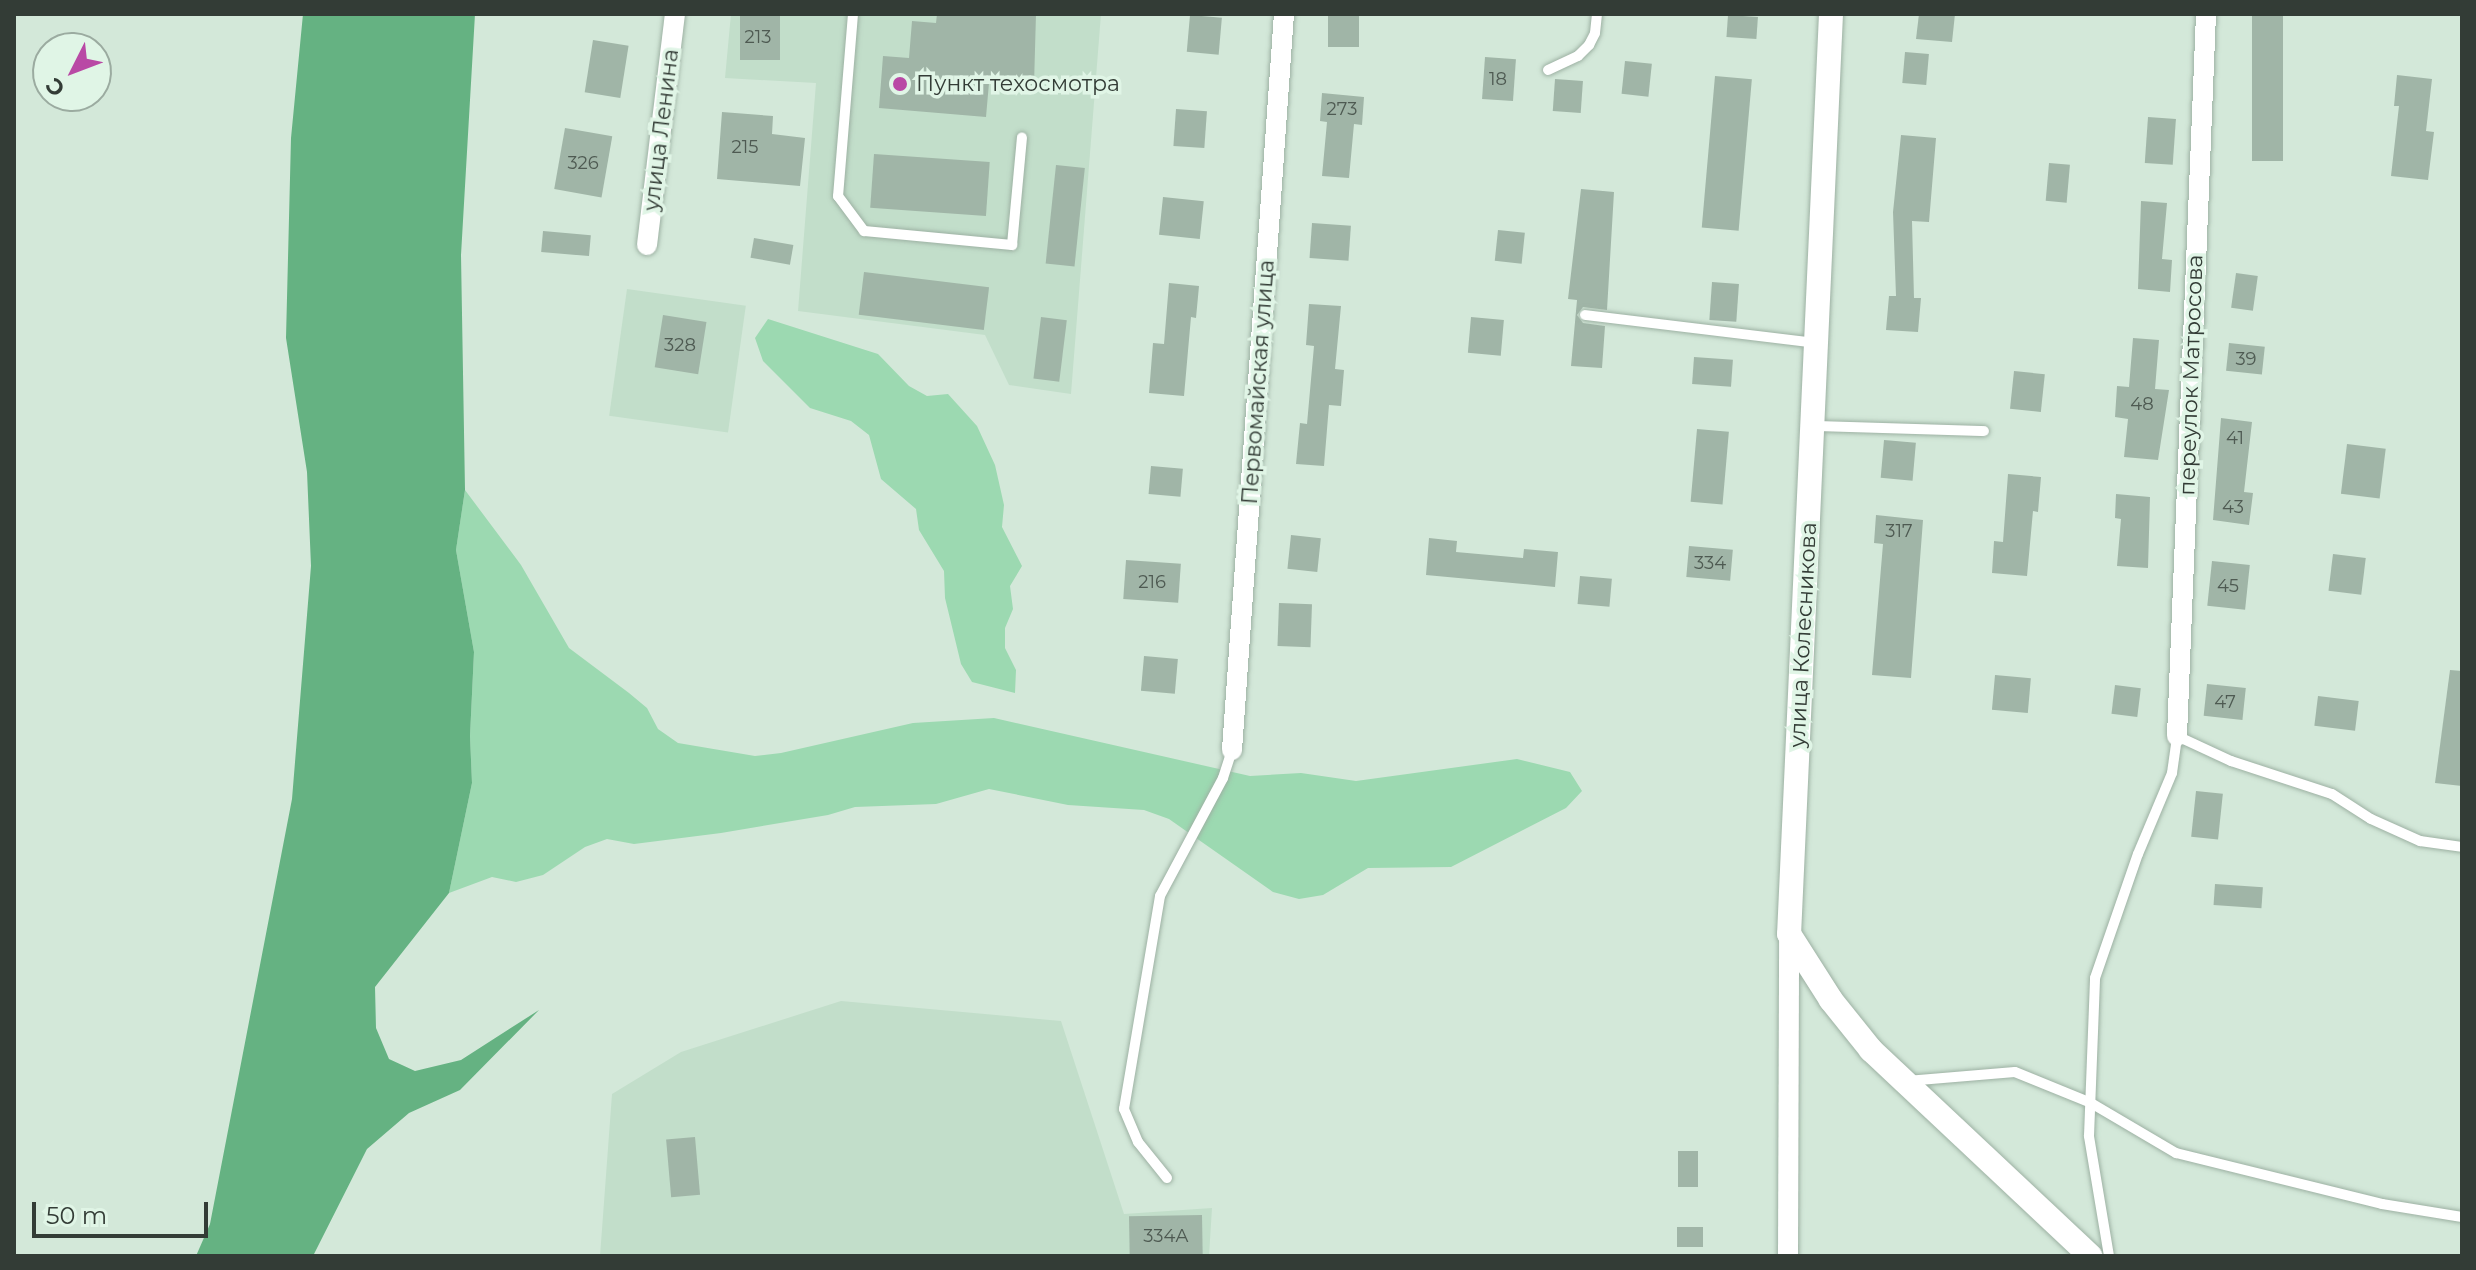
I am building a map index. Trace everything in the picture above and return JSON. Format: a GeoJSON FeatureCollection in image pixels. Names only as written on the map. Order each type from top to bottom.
{"type":"FeatureCollection","features":[{"type":"Feature","properties":{"kind":"street","name":"улица Ленина"},"geometry":{"type":"LineString","coordinates":[[647,245],[675,14]]}},
{"type":"Feature","properties":{"kind":"street","name":"Первомайская улица"},"geometry":{"type":"LineString","coordinates":[[1232,750],[1284,14]]}},
{"type":"Feature","properties":{"kind":"street","name":"улица Колесникова"},"geometry":{"type":"LineString","coordinates":[[1788,1256],[1789,934],[1831,14]]}},
{"type":"Feature","properties":{"kind":"street","name":"переулок Матросова"},"geometry":{"type":"LineString","coordinates":[[2177,736],[2206,14]]}},
{"type":"Feature","properties":{"kind":"street"},"geometry":{"type":"LineString","coordinates":[[1789,934],[1831,1000],[1871,1050],[2090,1256]]}},
{"type":"Feature","properties":{"kind":"lane"},"geometry":{"type":"LineString","coordinates":[[853,14],[838,196],[864,231],[1012,245],[1022,137]]}},
{"type":"Feature","properties":{"kind":"lane"},"geometry":{"type":"LineString","coordinates":[[1548,70],[1578,56],[1589,45],[1595,33],[1597,14]]}},
{"type":"Feature","properties":{"kind":"lane"},"geometry":{"type":"LineString","coordinates":[[1585,315],[1816,343]]}},
{"type":"Feature","properties":{"kind":"lane"},"geometry":{"type":"LineString","coordinates":[[1812,426],[1984,431]]}},
{"type":"Feature","properties":{"kind":"lane"},"geometry":{"type":"LineString","coordinates":[[2109,1256],[2089,1136],[2095,978],[2172,773],[2177,736],[2231,761],[2332,794],[2371,819],[2420,841],[2462,847]]}},
{"type":"Feature","properties":{"kind":"lane"},"geometry":{"type":"LineString","coordinates":[[1167,1178],[1138,1142],[1124,1109],[1160,896],[1214,798],[1232,750]]}},
{"type":"Feature","properties":{"kind":"lane"},"geometry":{"type":"LineString","coordinates":[[1904,1081],[2015,1072],[2091,1103],[2176,1153],[2382,1204],[2462,1217]]}},
{"type":"Feature","properties":{"kind":"shaded area"},"geometry":{"type":"Polygon","coordinates":[[[303,14],[475,14],[461,255],[465,490],[456,550],[474,652],[470,736],[472,783],[449,893],[375,987],[376,1028],[389,1059],[415,1071],[461,1060],[539,1010],[460,1090],[409,1113],[367,1149],[313,1256],[196,1256],[210,1224],[292,799],[311,566],[307,472],[286,338],[291,138],[303,14]]]}},
{"type":"Feature","properties":{"kind":"shaded area"},"geometry":{"type":"Polygon","coordinates":[[[731,14],[1101,14],[1071,394],[1009,385],[985,335],[798,311],[816,83],[725,78],[731,14]]]}},
{"type":"Feature","properties":{"kind":"shaded area"},"geometry":{"type":"Polygon","coordinates":[[[627,289],[746,306],[728,432],[609,416],[627,289]]]}},
{"type":"Feature","properties":{"kind":"shaded area"},"geometry":{"type":"Polygon","coordinates":[[[768,319],[878,354],[909,386],[927,396],[948,394],[977,426],[995,465],[1004,505],[1002,527],[1022,566],[1010,586],[1013,609],[1005,628],[1005,648],[1016,670],[1015,693],[972,682],[961,664],[945,598],[944,571],[919,530],[916,509],[881,479],[869,435],[851,421],[810,408],[763,361],[755,338],[768,319]]]}},
{"type":"Feature","properties":{"kind":"shaded area"},"geometry":{"type":"Polygon","coordinates":[[[465,490],[521,565],[569,648],[647,708],[658,729],[678,743],[755,756],[913,723],[994,718],[1250,776],[1301,773],[1356,781],[1517,759],[1570,772],[1582,791],[1566,808],[1451,867],[1368,868],[1323,895],[1299,899],[1273,892],[1169,819],[1144,810],[1068,805],[989,789],[936,804],[855,807],[828,815],[721,833],[634,844],[607,839],[585,847],[543,875],[516,882],[492,877],[449,893],[472,783],[470,736],[474,652],[456,550],[465,490]]]}},
{"type":"Feature","properties":{"kind":"shaded area"},"geometry":{"type":"Polygon","coordinates":[[[841,1001],[1061,1021],[1124,1214],[1212,1208],[1209,1256],[600,1256],[612,1094],[681,1052],[841,1001]]]}},
{"type":"Feature","properties":{"kind":"building"},"geometry":{"type":"Polygon","coordinates":[[[740,14],[780,14],[780,60],[740,60],[740,14]]]}},
{"type":"Feature","properties":{"kind":"building"},"geometry":{"type":"Polygon","coordinates":[[[937,14],[1036,14],[1034,85],[989,83],[986,117],[879,108],[883,56],[909,58],[912,21],[936,23],[937,14]]]}},
{"type":"Feature","properties":{"kind":"building"},"geometry":{"type":"Polygon","coordinates":[[[1328,14],[1359,14],[1359,47],[1328,47],[1328,14]]]}},
{"type":"Feature","properties":{"kind":"building"},"geometry":{"type":"Polygon","coordinates":[[[1919,14],[1955,14],[1952,42],[1916,39],[1919,14]]]}},
{"type":"Feature","properties":{"kind":"building"},"geometry":{"type":"Polygon","coordinates":[[[2252,14],[2283,14],[2283,161],[2252,161],[2252,14]]]}},
{"type":"Feature","properties":{"kind":"building"},"geometry":{"type":"Polygon","coordinates":[[[1190,15],[1222,18],[1219,55],[1187,52],[1190,15]]]}},
{"type":"Feature","properties":{"kind":"building"},"geometry":{"type":"Polygon","coordinates":[[[1728,15],[1758,17],[1756,39],[1726,37],[1728,15]]]}},
{"type":"Feature","properties":{"kind":"building"},"geometry":{"type":"Polygon","coordinates":[[[593,40],[629,46],[620,98],[585,92],[593,40]]]}},
{"type":"Feature","properties":{"kind":"building"},"geometry":{"type":"Polygon","coordinates":[[[1905,52],[1929,54],[1926,85],[1902,83],[1905,52]]]}},
{"type":"Feature","properties":{"kind":"building"},"geometry":{"type":"Polygon","coordinates":[[[1485,57],[1516,59],[1513,101],[1482,99],[1485,57]]]}},
{"type":"Feature","properties":{"kind":"building"},"geometry":{"type":"Polygon","coordinates":[[[1625,61],[1652,64],[1648,97],[1622,94],[1625,61]]]}},
{"type":"Feature","properties":{"kind":"building"},"geometry":{"type":"Polygon","coordinates":[[[2397,75],[2432,79],[2426,131],[2434,132],[2428,180],[2391,176],[2399,106],[2394,106],[2397,75]]]}},
{"type":"Feature","properties":{"kind":"building"},"geometry":{"type":"Polygon","coordinates":[[[1715,76],[1752,79],[1739,231],[1702,227],[1715,76]]]}},
{"type":"Feature","properties":{"kind":"building"},"geometry":{"type":"Polygon","coordinates":[[[1555,79],[1583,81],[1581,113],[1553,111],[1555,79]]]}},
{"type":"Feature","properties":{"kind":"building"},"geometry":{"type":"Polygon","coordinates":[[[1322,93],[1364,97],[1362,125],[1354,124],[1349,178],[1322,176],[1327,122],[1320,121],[1322,93]]]}},
{"type":"Feature","properties":{"kind":"building"},"geometry":{"type":"Polygon","coordinates":[[[1176,109],[1207,111],[1204,148],[1173,146],[1176,109]]]}},
{"type":"Feature","properties":{"kind":"building"},"geometry":{"type":"Polygon","coordinates":[[[722,112],[773,116],[772,134],[805,138],[800,186],[717,179],[722,112]]]}},
{"type":"Feature","properties":{"kind":"building"},"geometry":{"type":"Polygon","coordinates":[[[2148,117],[2176,119],[2173,165],[2145,163],[2148,117]]]}},
{"type":"Feature","properties":{"kind":"building"},"geometry":{"type":"Polygon","coordinates":[[[565,128],[612,136],[602,197],[554,189],[565,128]]]}},
{"type":"Feature","properties":{"kind":"building"},"geometry":{"type":"Polygon","coordinates":[[[1901,135],[1936,138],[1929,222],[1912,221],[1914,298],[1921,298],[1918,332],[1886,330],[1889,296],[1896,296],[1893,212],[1901,135]]]}},
{"type":"Feature","properties":{"kind":"building"},"geometry":{"type":"Polygon","coordinates":[[[874,154],[990,162],[986,216],[870,208],[874,154]]]}},
{"type":"Feature","properties":{"kind":"building"},"geometry":{"type":"Polygon","coordinates":[[[2049,163],[2070,165],[2067,203],[2046,201],[2049,163]]]}},
{"type":"Feature","properties":{"kind":"building"},"geometry":{"type":"Polygon","coordinates":[[[1056,165],[1085,168],[1074,266],[1046,263],[1056,165]]]}},
{"type":"Feature","properties":{"kind":"building"},"geometry":{"type":"Polygon","coordinates":[[[1581,189],[1614,192],[1607,310],[1583,307],[1577,315],[1583,323],[1605,326],[1602,368],[1571,366],[1577,300],[1568,299],[1581,189]]]}},
{"type":"Feature","properties":{"kind":"building"},"geometry":{"type":"Polygon","coordinates":[[[1163,197],[1204,201],[1200,239],[1159,235],[1163,197]]]}},
{"type":"Feature","properties":{"kind":"building"},"geometry":{"type":"Polygon","coordinates":[[[2141,201],[2167,203],[2162,259],[2172,260],[2170,292],[2138,289],[2141,201]]]}},
{"type":"Feature","properties":{"kind":"building"},"geometry":{"type":"Polygon","coordinates":[[[1312,223],[1351,226],[1348,261],[1310,258],[1312,223]]]}},
{"type":"Feature","properties":{"kind":"building"},"geometry":{"type":"Polygon","coordinates":[[[1498,230],[1525,233],[1522,264],[1495,261],[1498,230]]]}},
{"type":"Feature","properties":{"kind":"building"},"geometry":{"type":"Polygon","coordinates":[[[543,231],[591,235],[589,256],[541,252],[543,231]]]}},
{"type":"Feature","properties":{"kind":"building"},"geometry":{"type":"Polygon","coordinates":[[[754,238],[793,245],[790,265],[751,258],[754,238]]]}},
{"type":"Feature","properties":{"kind":"building"},"geometry":{"type":"Polygon","coordinates":[[[864,272],[989,287],[984,330],[859,315],[864,272]]]}},
{"type":"Feature","properties":{"kind":"building"},"geometry":{"type":"Polygon","coordinates":[[[2236,273],[2258,276],[2253,311],[2231,308],[2236,273]]]}},
{"type":"Feature","properties":{"kind":"building"},"geometry":{"type":"Polygon","coordinates":[[[1712,282],[1739,284],[1736,322],[1709,320],[1712,282]]]}},
{"type":"Feature","properties":{"kind":"building"},"geometry":{"type":"Polygon","coordinates":[[[1169,283],[1199,286],[1196,318],[1191,317],[1184,396],[1149,393],[1153,343],[1164,344],[1169,283]]]}},
{"type":"Feature","properties":{"kind":"building"},"geometry":{"type":"Polygon","coordinates":[[[1309,304],[1341,306],[1335,369],[1344,370],[1341,406],[1329,405],[1324,466],[1296,464],[1300,423],[1307,424],[1314,346],[1306,345],[1309,304]]]}},
{"type":"Feature","properties":{"kind":"building"},"geometry":{"type":"Polygon","coordinates":[[[663,315],[706,322],[698,374],[655,367],[663,315]]]}},
{"type":"Feature","properties":{"kind":"building"},"geometry":{"type":"Polygon","coordinates":[[[1041,317],[1067,320],[1059,382],[1033,379],[1041,317]]]}},
{"type":"Feature","properties":{"kind":"building"},"geometry":{"type":"Polygon","coordinates":[[[1471,317],[1504,320],[1501,356],[1468,353],[1471,317]]]}},
{"type":"Feature","properties":{"kind":"building"},"geometry":{"type":"Polygon","coordinates":[[[2133,338],[2159,340],[2155,389],[2169,390],[2158,460],[2124,457],[2128,419],[2115,417],[2117,386],[2129,387],[2133,338]]]}},
{"type":"Feature","properties":{"kind":"building"},"geometry":{"type":"Polygon","coordinates":[[[2229,343],[2265,347],[2262,375],[2226,371],[2229,343]]]}},
{"type":"Feature","properties":{"kind":"building"},"geometry":{"type":"Polygon","coordinates":[[[1694,357],[1733,360],[1731,387],[1692,384],[1694,357]]]}},
{"type":"Feature","properties":{"kind":"building"},"geometry":{"type":"Polygon","coordinates":[[[2014,371],[2045,374],[2041,412],[2010,409],[2014,371]]]}},
{"type":"Feature","properties":{"kind":"building"},"geometry":{"type":"Polygon","coordinates":[[[2221,418],[2252,422],[2244,492],[2253,493],[2249,525],[2213,520],[2221,418]]]}},
{"type":"Feature","properties":{"kind":"building"},"geometry":{"type":"Polygon","coordinates":[[[1697,429],[1729,432],[1723,505],[1691,502],[1697,429]]]}},
{"type":"Feature","properties":{"kind":"building"},"geometry":{"type":"Polygon","coordinates":[[[1884,440],[1916,443],[1913,481],[1881,478],[1884,440]]]}},
{"type":"Feature","properties":{"kind":"building"},"geometry":{"type":"Polygon","coordinates":[[[2347,444],[2386,449],[2380,498],[2341,494],[2347,444]]]}},
{"type":"Feature","properties":{"kind":"building"},"geometry":{"type":"Polygon","coordinates":[[[1151,466],[1183,469],[1180,497],[1149,494],[1151,466]]]}},
{"type":"Feature","properties":{"kind":"building"},"geometry":{"type":"Polygon","coordinates":[[[2008,474],[2041,477],[2038,512],[2033,511],[2027,576],[1992,573],[1994,541],[2003,542],[2008,474]]]}},
{"type":"Feature","properties":{"kind":"building"},"geometry":{"type":"Polygon","coordinates":[[[2116,494],[2150,497],[2148,568],[2117,566],[2121,519],[2115,518],[2116,494]]]}},
{"type":"Feature","properties":{"kind":"building"},"geometry":{"type":"Polygon","coordinates":[[[1876,515],[1923,520],[1911,678],[1872,675],[1883,544],[1874,543],[1876,515]]]}},
{"type":"Feature","properties":{"kind":"building"},"geometry":{"type":"Polygon","coordinates":[[[1291,535],[1321,538],[1317,572],[1287,569],[1291,535]]]}},
{"type":"Feature","properties":{"kind":"building"},"geometry":{"type":"Polygon","coordinates":[[[1429,538],[1457,541],[1456,552],[1523,558],[1524,549],[1558,552],[1555,587],[1426,575],[1429,538]]]}},
{"type":"Feature","properties":{"kind":"building"},"geometry":{"type":"Polygon","coordinates":[[[1689,546],[1733,550],[1730,581],[1686,577],[1689,546]]]}},
{"type":"Feature","properties":{"kind":"building"},"geometry":{"type":"Polygon","coordinates":[[[2333,554],[2366,558],[2361,595],[2328,591],[2333,554]]]}},
{"type":"Feature","properties":{"kind":"building"},"geometry":{"type":"Polygon","coordinates":[[[1126,560],[1181,564],[1178,603],[1123,599],[1126,560]]]}},
{"type":"Feature","properties":{"kind":"building"},"geometry":{"type":"Polygon","coordinates":[[[2212,561],[2250,565],[2245,610],[2207,606],[2212,561]]]}},
{"type":"Feature","properties":{"kind":"building"},"geometry":{"type":"Polygon","coordinates":[[[1580,576],[1612,579],[1609,607],[1578,604],[1580,576]]]}},
{"type":"Feature","properties":{"kind":"building"},"geometry":{"type":"Polygon","coordinates":[[[1279,603],[1312,604],[1310,647],[1277,646],[1279,603]]]}},
{"type":"Feature","properties":{"kind":"building"},"geometry":{"type":"Polygon","coordinates":[[[1144,656],[1178,659],[1175,694],[1141,691],[1144,656]]]}},
{"type":"Feature","properties":{"kind":"building"},"geometry":{"type":"Polygon","coordinates":[[[2450,670],[2462,671],[2462,786],[2435,783],[2450,670]]]}},
{"type":"Feature","properties":{"kind":"building"},"geometry":{"type":"Polygon","coordinates":[[[1995,675],[2031,678],[2028,713],[1992,710],[1995,675]]]}},
{"type":"Feature","properties":{"kind":"building"},"geometry":{"type":"Polygon","coordinates":[[[2207,684],[2246,688],[2242,720],[2204,716],[2207,684]]]}},
{"type":"Feature","properties":{"kind":"building"},"geometry":{"type":"Polygon","coordinates":[[[2115,685],[2141,688],[2137,717],[2111,714],[2115,685]]]}},
{"type":"Feature","properties":{"kind":"building"},"geometry":{"type":"Polygon","coordinates":[[[2318,696],[2359,701],[2355,731],[2314,726],[2318,696]]]}},
{"type":"Feature","properties":{"kind":"building"},"geometry":{"type":"Polygon","coordinates":[[[2196,791],[2223,794],[2218,840],[2191,837],[2196,791]]]}},
{"type":"Feature","properties":{"kind":"building"},"geometry":{"type":"Polygon","coordinates":[[[2215,884],[2263,887],[2261,908],[2214,905],[2215,884]]]}},
{"type":"Feature","properties":{"kind":"building"},"geometry":{"type":"Polygon","coordinates":[[[695,1137],[700,1195],[671,1197],[666,1140],[695,1137]]]}},
{"type":"Feature","properties":{"kind":"building"},"geometry":{"type":"Polygon","coordinates":[[[1678,1151],[1698,1151],[1698,1187],[1678,1187],[1678,1151]]]}},
{"type":"Feature","properties":{"kind":"building"},"geometry":{"type":"Polygon","coordinates":[[[1202,1215],[1203,1256],[1130,1256],[1129,1216],[1202,1215]]]}},
{"type":"Feature","properties":{"kind":"building"},"geometry":{"type":"Polygon","coordinates":[[[1677,1227],[1703,1227],[1703,1247],[1677,1247],[1677,1227]]]}},
{"type":"Feature","properties":{"kind":"place","name":"Пункт техосмотра"},"geometry":{"type":"Point","coordinates":[900,84]}}]}
